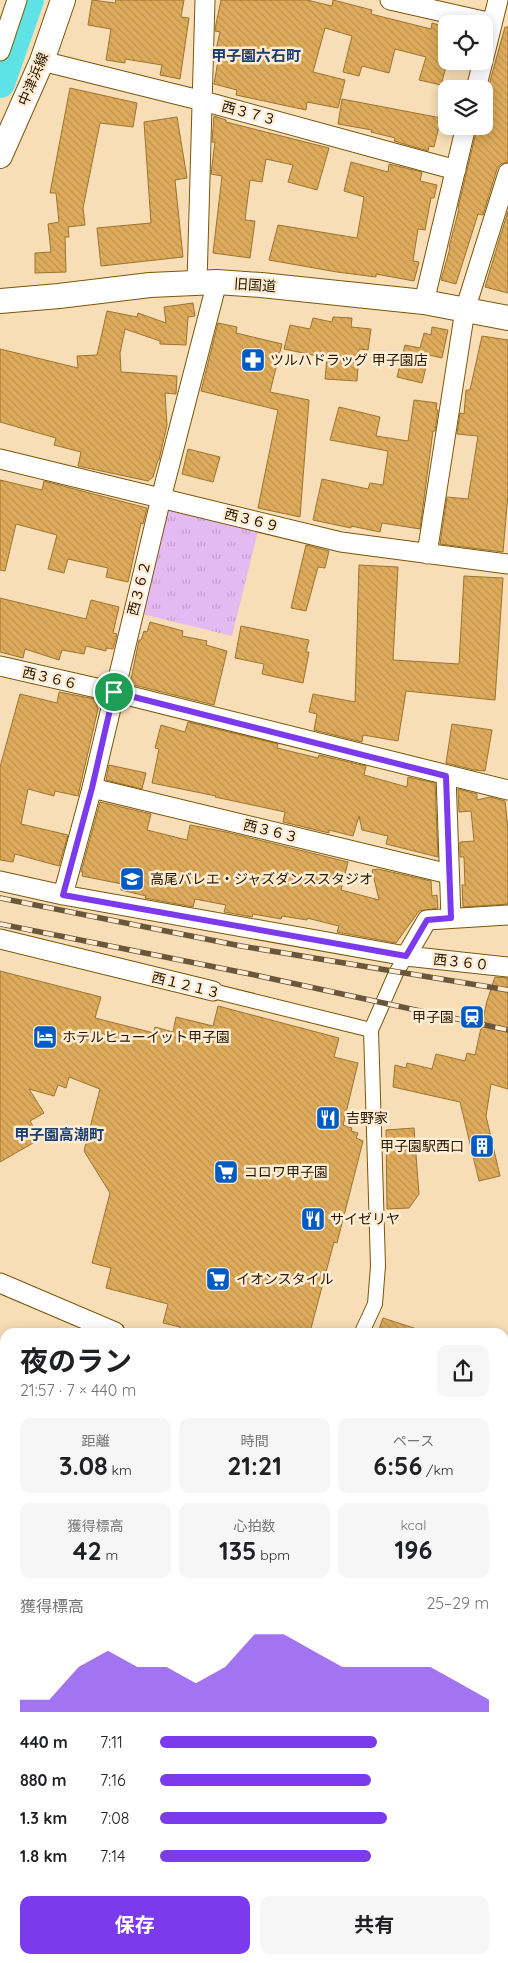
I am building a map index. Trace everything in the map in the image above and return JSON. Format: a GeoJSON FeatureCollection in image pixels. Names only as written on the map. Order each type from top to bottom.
{"type":"FeatureCollection","features":[{"type":"Feature","properties":{"kind":"street"},"geometry":{"type":"LineString","coordinates":[[0,51],[17,0]]}},
{"type":"Feature","properties":{"kind":"street","name":"中津浜線"},"geometry":{"type":"LineString","coordinates":[[0,156],[42,60],[63,0]]}},
{"type":"Feature","properties":{"kind":"street","name":"西３６２"},"geometry":{"type":"LineString","coordinates":[[63,895],[92,788],[161,498],[207,282],[203,101],[205,0]]}},
{"type":"Feature","properties":{"kind":"street"},"geometry":{"type":"LineString","coordinates":[[390,0],[457,15]]}},
{"type":"Feature","properties":{"kind":"street"},"geometry":{"type":"LineString","coordinates":[[493,19],[498,0]]}},
{"type":"Feature","properties":{"kind":"street","name":"西３７３"},"geometry":{"type":"LineString","coordinates":[[42,60],[203,101],[456,170]]}},
{"type":"Feature","properties":{"kind":"street"},"geometry":{"type":"LineString","coordinates":[[424,302],[464,135]]}},
{"type":"Feature","properties":{"kind":"street"},"geometry":{"type":"LineString","coordinates":[[427,554],[465,310],[508,173]]}},
{"type":"Feature","properties":{"kind":"street","name":"旧国道"},"geometry":{"type":"LineString","coordinates":[[0,300],[59,296],[150,285],[207,282],[262,285],[424,302],[508,318]]}},
{"type":"Feature","properties":{"kind":"street","name":"西３６９"},"geometry":{"type":"LineString","coordinates":[[0,459],[341,542],[508,564]]}},
{"type":"Feature","properties":{"kind":"street","name":"西３６６"},"geometry":{"type":"LineString","coordinates":[[0,666],[114,692],[508,790]]}},
{"type":"Feature","properties":{"kind":"street"},"geometry":{"type":"LineString","coordinates":[[446,776],[451,918]]}},
{"type":"Feature","properties":{"kind":"street","name":"西３６３"},"geometry":{"type":"LineString","coordinates":[[92,788],[449,874]]}},
{"type":"Feature","properties":{"kind":"street","name":"西３６０"},"geometry":{"type":"LineString","coordinates":[[0,882],[406,956],[508,967]]}},
{"type":"Feature","properties":{"kind":"street"},"geometry":{"type":"LineString","coordinates":[[364,1328],[375,1304],[378,1266],[371,1030],[396,973],[427,920],[508,915]]}},
{"type":"Feature","properties":{"kind":"street","name":"西１２１３"},"geometry":{"type":"LineString","coordinates":[[0,939],[371,1030]]}},
{"type":"Feature","properties":{"kind":"street"},"geometry":{"type":"LineString","coordinates":[[0,1283],[106,1328]]}},
{"type":"Feature","properties":{"kind":"green space"},"geometry":{"type":"Polygon","coordinates":[[[167,509],[258,531],[232,636],[142,614],[167,509]]]}},
{"type":"Feature","properties":{"kind":"building"},"geometry":{"type":"Polygon","coordinates":[[[92,0],[115,3],[116,0],[184,0],[181,17],[189,18],[180,79],[160,75],[162,65],[125,59],[125,63],[106,60],[111,29],[88,25],[92,0]]]}},
{"type":"Feature","properties":{"kind":"building"},"geometry":{"type":"Polygon","coordinates":[[[221,0],[307,0],[332,6],[333,0],[372,10],[371,14],[431,29],[432,23],[438,25],[438,70],[445,70],[442,80],[438,80],[438,84],[419,80],[426,57],[395,49],[389,73],[362,66],[359,76],[343,72],[352,36],[325,28],[313,72],[345,80],[338,108],[307,102],[306,110],[236,95],[237,90],[214,84],[219,55],[215,54],[220,32],[215,31],[221,0]]]}},
{"type":"Feature","properties":{"kind":"building"},"geometry":{"type":"Polygon","coordinates":[[[505,27],[508,27],[508,162],[501,164],[497,169],[483,215],[478,214],[456,284],[441,280],[475,135],[493,135],[493,80],[490,80],[505,27]]]}},
{"type":"Feature","properties":{"kind":"building"},"geometry":{"type":"Polygon","coordinates":[[[70,88],[137,103],[133,127],[100,123],[83,208],[85,225],[68,227],[69,237],[65,237],[66,272],[35,273],[35,253],[51,252],[48,224],[59,222],[56,193],[50,193],[70,88]]]}},
{"type":"Feature","properties":{"kind":"building"},"geometry":{"type":"Polygon","coordinates":[[[342,99],[438,117],[438,130],[434,147],[429,146],[428,151],[394,141],[395,138],[371,132],[372,130],[338,124],[342,99]]]}},
{"type":"Feature","properties":{"kind":"building"},"geometry":{"type":"Polygon","coordinates":[[[214,116],[226,120],[226,122],[329,148],[317,190],[288,182],[293,165],[266,159],[262,182],[250,180],[245,220],[255,221],[250,258],[213,253],[222,176],[211,174],[215,142],[212,142],[214,116]]]}},
{"type":"Feature","properties":{"kind":"building"},"geometry":{"type":"Polygon","coordinates":[[[177,117],[187,178],[175,180],[183,257],[101,266],[97,228],[151,223],[144,122],[177,117]]]}},
{"type":"Feature","properties":{"kind":"building"},"geometry":{"type":"Polygon","coordinates":[[[351,162],[388,172],[389,164],[422,172],[420,181],[437,185],[434,198],[431,198],[425,230],[418,229],[413,261],[419,262],[414,281],[376,274],[376,277],[337,272],[269,260],[278,225],[357,238],[364,197],[344,191],[351,162]]]}},
{"type":"Feature","properties":{"kind":"building"},"geometry":{"type":"Polygon","coordinates":[[[508,211],[508,293],[485,287],[508,211]]]}},
{"type":"Feature","properties":{"kind":"building"},"geometry":{"type":"Polygon","coordinates":[[[193,303],[195,316],[188,317],[186,345],[160,344],[160,341],[125,329],[120,353],[121,372],[177,376],[176,394],[165,393],[167,425],[159,460],[153,477],[148,481],[78,466],[81,452],[54,445],[56,438],[0,422],[0,349],[78,368],[77,356],[97,355],[107,311],[137,317],[138,313],[166,323],[164,307],[193,303]]]}},
{"type":"Feature","properties":{"kind":"building"},"geometry":{"type":"Polygon","coordinates":[[[333,317],[352,318],[351,327],[371,329],[368,350],[359,349],[357,381],[325,379],[327,358],[284,349],[290,325],[310,329],[313,318],[332,322],[333,317]]]}},
{"type":"Feature","properties":{"kind":"building"},"geometry":{"type":"Polygon","coordinates":[[[218,323],[237,327],[236,333],[282,344],[270,392],[309,400],[300,517],[258,508],[278,410],[201,391],[218,323]]]}},
{"type":"Feature","properties":{"kind":"building"},"geometry":{"type":"Polygon","coordinates":[[[432,327],[448,330],[442,358],[429,355],[422,383],[397,377],[405,345],[420,348],[424,333],[431,335],[432,327]]]}},
{"type":"Feature","properties":{"kind":"building"},"geometry":{"type":"Polygon","coordinates":[[[482,336],[508,340],[508,494],[503,552],[440,544],[447,497],[468,499],[478,436],[457,434],[460,413],[464,414],[466,390],[470,390],[482,336]]]}},
{"type":"Feature","properties":{"kind":"building"},"geometry":{"type":"Polygon","coordinates":[[[414,400],[437,403],[436,410],[438,410],[435,431],[433,431],[420,529],[382,523],[380,532],[313,520],[322,479],[368,489],[370,483],[383,485],[388,451],[330,440],[339,407],[380,417],[376,436],[408,441],[414,400]]]}},
{"type":"Feature","properties":{"kind":"building"},"geometry":{"type":"Polygon","coordinates":[[[188,449],[220,457],[213,482],[182,474],[188,449]]]}},
{"type":"Feature","properties":{"kind":"building"},"geometry":{"type":"Polygon","coordinates":[[[0,480],[42,490],[44,481],[147,508],[143,524],[141,523],[128,582],[106,577],[108,568],[68,559],[64,573],[48,569],[57,535],[16,524],[5,571],[0,570],[0,480]]]}},
{"type":"Feature","properties":{"kind":"building"},"geometry":{"type":"Polygon","coordinates":[[[306,545],[329,551],[325,568],[318,567],[306,611],[291,608],[306,545]]]}},
{"type":"Feature","properties":{"kind":"building"},"geometry":{"type":"Polygon","coordinates":[[[359,565],[398,567],[393,660],[459,664],[464,576],[503,578],[495,700],[406,691],[398,741],[363,735],[362,742],[314,730],[317,714],[309,712],[313,694],[355,702],[359,565]]]}},
{"type":"Feature","properties":{"kind":"building"},"geometry":{"type":"Polygon","coordinates":[[[0,598],[86,619],[91,600],[119,607],[113,633],[117,634],[113,649],[106,648],[106,651],[86,646],[84,654],[62,650],[59,660],[25,649],[23,658],[0,652],[0,598]]]}},
{"type":"Feature","properties":{"kind":"building"},"geometry":{"type":"Polygon","coordinates":[[[150,622],[183,631],[182,636],[207,641],[206,645],[227,651],[214,705],[130,684],[139,640],[141,640],[144,631],[147,632],[150,622]]]}},
{"type":"Feature","properties":{"kind":"building"},"geometry":{"type":"Polygon","coordinates":[[[241,626],[309,640],[306,652],[309,652],[303,683],[262,674],[264,664],[235,658],[241,626]]]}},
{"type":"Feature","properties":{"kind":"building"},"geometry":{"type":"Polygon","coordinates":[[[59,692],[95,699],[98,709],[78,796],[55,791],[54,796],[28,789],[21,824],[68,835],[59,866],[15,854],[13,862],[0,860],[0,767],[20,694],[57,703],[59,692]]]}},
{"type":"Feature","properties":{"kind":"building"},"geometry":{"type":"Polygon","coordinates":[[[188,722],[278,744],[277,748],[318,758],[319,755],[366,766],[364,775],[407,787],[408,777],[435,783],[438,857],[386,844],[388,836],[362,830],[359,816],[353,836],[329,830],[329,833],[283,822],[285,812],[152,783],[159,749],[155,748],[161,725],[185,732],[188,722]]]}},
{"type":"Feature","properties":{"kind":"building"},"geometry":{"type":"Polygon","coordinates":[[[452,724],[492,730],[485,771],[446,763],[452,724]]]}},
{"type":"Feature","properties":{"kind":"building"},"geometry":{"type":"Polygon","coordinates":[[[109,765],[146,773],[142,789],[106,780],[109,765]]]}},
{"type":"Feature","properties":{"kind":"building"},"geometry":{"type":"Polygon","coordinates":[[[458,789],[477,794],[477,800],[490,797],[505,801],[508,829],[508,904],[463,907],[462,885],[465,885],[464,857],[460,857],[460,842],[474,841],[471,811],[459,812],[458,789]]]}},
{"type":"Feature","properties":{"kind":"building"},"geometry":{"type":"Polygon","coordinates":[[[100,802],[151,814],[147,830],[187,840],[190,825],[348,862],[341,890],[379,900],[372,870],[378,869],[431,881],[432,896],[437,895],[438,908],[419,911],[396,943],[337,932],[339,926],[307,918],[307,920],[282,916],[281,919],[253,914],[252,917],[224,912],[226,905],[195,899],[193,907],[145,898],[146,896],[121,890],[122,884],[82,876],[83,872],[81,872],[100,802]]]}},
{"type":"Feature","properties":{"kind":"building","name":"コロワ甲子園"},"geometry":{"type":"Polygon","coordinates":[[[0,971],[101,997],[95,1018],[154,1033],[155,1027],[173,1032],[176,1017],[213,1026],[218,1006],[339,1038],[334,1057],[358,1063],[343,1125],[352,1128],[351,1131],[358,1133],[356,1138],[363,1141],[337,1243],[334,1242],[311,1328],[180,1328],[163,1323],[168,1304],[106,1288],[111,1268],[92,1263],[110,1193],[84,1151],[100,1089],[69,1077],[66,1088],[58,1085],[54,1096],[29,1089],[44,1113],[30,1121],[40,1139],[0,1162],[0,971]]]}},
{"type":"Feature","properties":{"kind":"building","name":"甲子園駅西口"},"geometry":{"type":"Polygon","coordinates":[[[495,977],[508,978],[508,1089],[491,1084],[486,1116],[500,1176],[479,1181],[460,1102],[393,1087],[395,1065],[406,1068],[407,1063],[432,1069],[436,1054],[465,1061],[467,1053],[475,1055],[487,1001],[495,977]]]}},
{"type":"Feature","properties":{"kind":"building"},"geometry":{"type":"Polygon","coordinates":[[[414,1128],[419,1194],[409,1208],[387,1209],[386,1130],[414,1128]]]}},
{"type":"Feature","properties":{"kind":"building"},"geometry":{"type":"Polygon","coordinates":[[[383,1318],[414,1328],[379,1328],[383,1318]]]}},
{"type":"Feature","properties":{"kind":"waterway"},"geometry":{"type":"LineString","coordinates":[[0,83],[29,0]]}},
{"type":"Feature","properties":{"kind":"railway"},"geometry":{"type":"LineString","coordinates":[[0,898],[241,946],[508,990]]}},
{"type":"Feature","properties":{"kind":"railway"},"geometry":{"type":"LineString","coordinates":[[0,924],[250,974],[508,1030]]}},
{"type":"Feature","properties":{"kind":"place","name":"ツルハドラッグ 甲子園店"},"geometry":{"type":"Point","coordinates":[253,360]}},
{"type":"Feature","properties":{"kind":"place","name":"高尾バレエ・ジャズダンススタジオ"},"geometry":{"type":"Point","coordinates":[132,879]}},
{"type":"Feature","properties":{"kind":"place","name":"甲子園"},"geometry":{"type":"Point","coordinates":[472,1017]}},
{"type":"Feature","properties":{"kind":"place","name":"ホテルヒューイット甲子園"},"geometry":{"type":"Point","coordinates":[45,1037]}},
{"type":"Feature","properties":{"kind":"place","name":"吉野家"},"geometry":{"type":"Point","coordinates":[328,1118]}},
{"type":"Feature","properties":{"kind":"place","name":"甲子園駅西口"},"geometry":{"type":"Point","coordinates":[482,1146]}},
{"type":"Feature","properties":{"kind":"place","name":"コロワ甲子園"},"geometry":{"type":"Point","coordinates":[226,1172]}},
{"type":"Feature","properties":{"kind":"place","name":"サイゼリヤ"},"geometry":{"type":"Point","coordinates":[313,1219]}},
{"type":"Feature","properties":{"kind":"place","name":"イオンスタイル"},"geometry":{"type":"Point","coordinates":[218,1279]}},
{"type":"Feature","properties":{"kind":"district","name":"甲子園六石町"},"geometry":{"type":"Point","coordinates":[256,56]}},
{"type":"Feature","properties":{"kind":"district","name":"甲子園高潮町"},"geometry":{"type":"Point","coordinates":[59,1135]}},
{"type":"Feature","properties":{"kind":"route"},"geometry":{"type":"LineString","coordinates":[[114,692],[446,776],[451,918],[427,920],[406,956],[63,895],[92,788],[114,692]]}}]}
